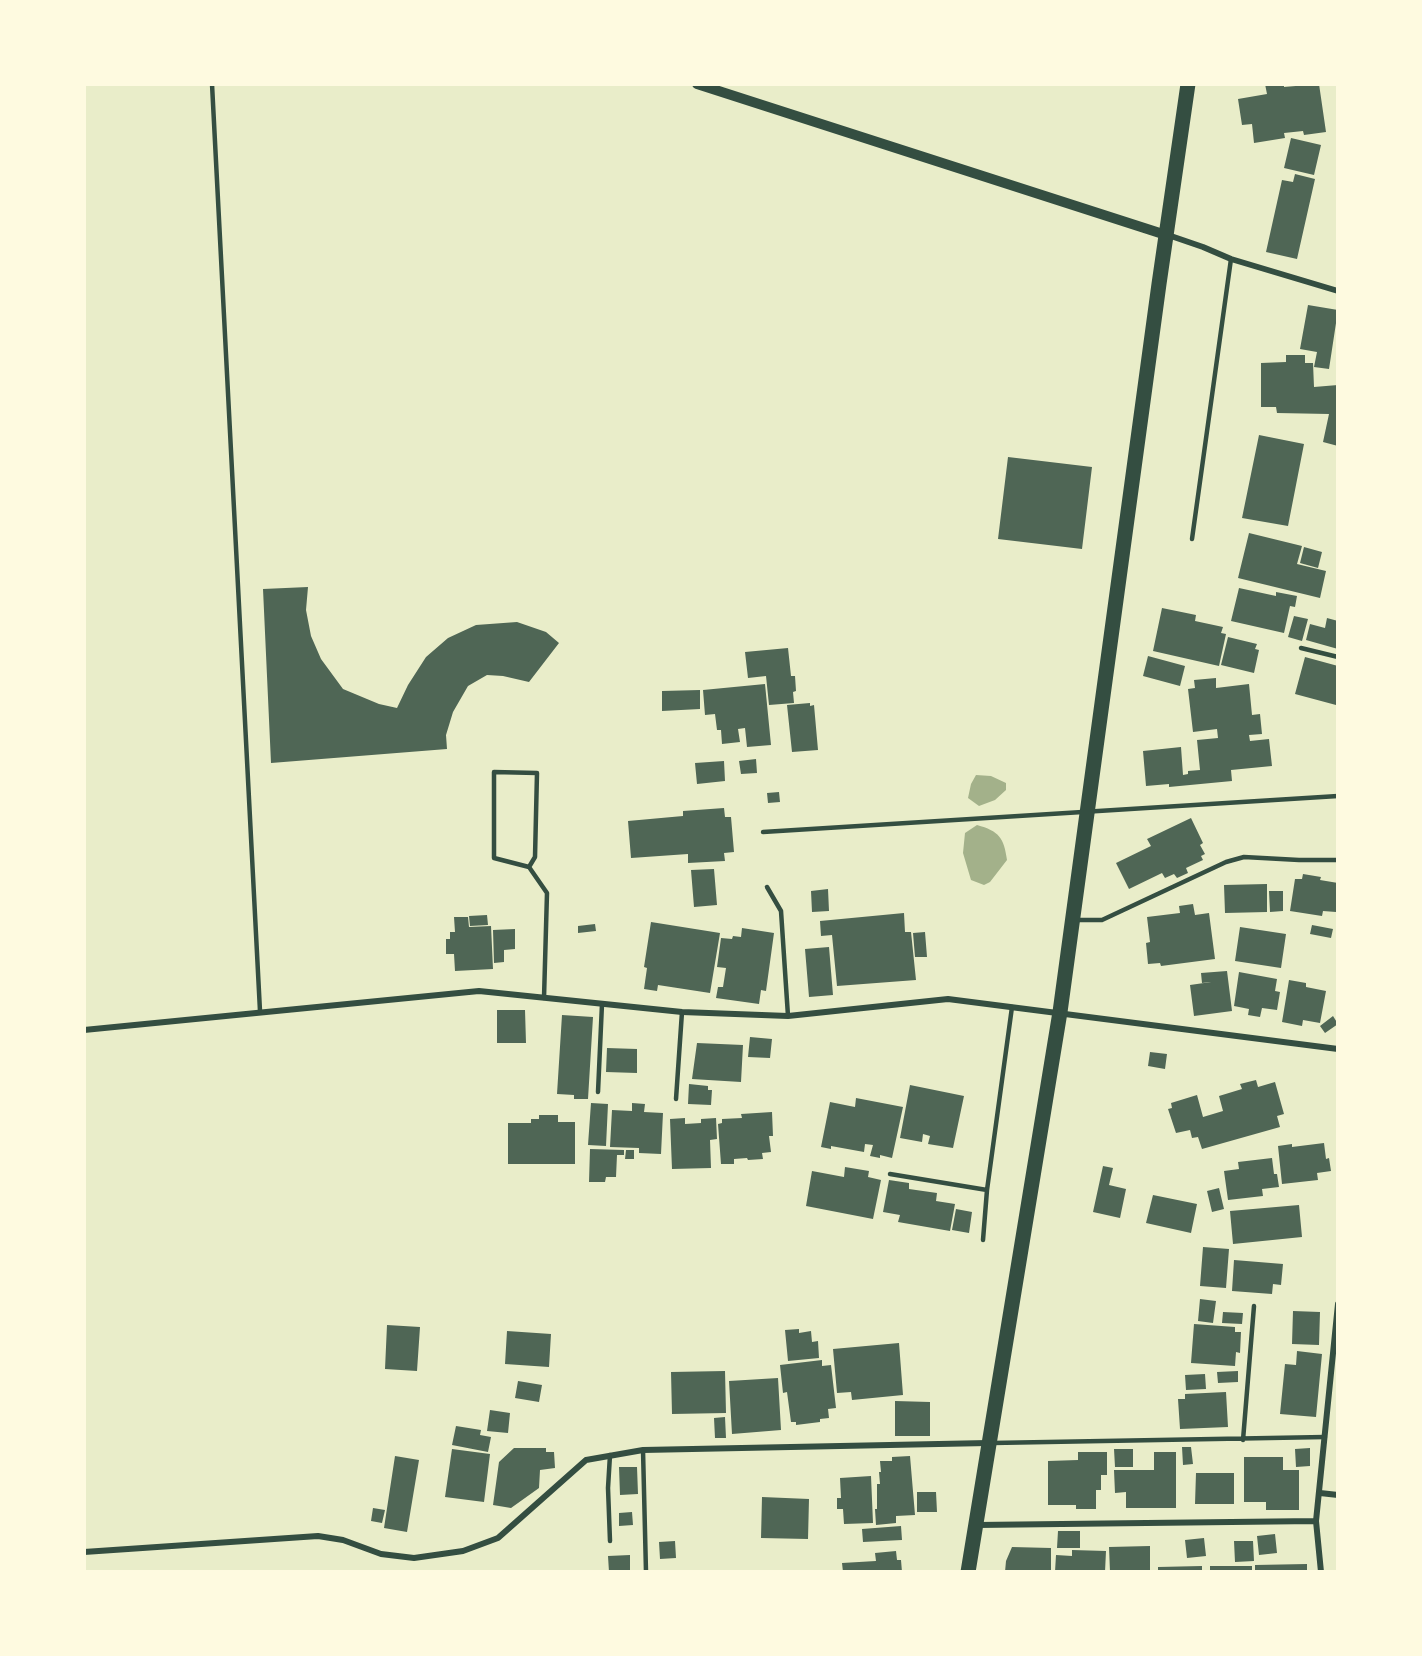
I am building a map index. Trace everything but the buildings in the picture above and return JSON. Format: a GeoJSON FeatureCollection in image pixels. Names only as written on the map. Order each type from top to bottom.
{"type":"FeatureCollection","features":[{"type":"Feature","properties":{"kind":"main road"},"geometry":{"type":"LineString","coordinates":[[968,1572],[1060,1012],[1188,84]]}},
{"type":"Feature","properties":{"kind":"street"},"geometry":{"type":"LineString","coordinates":[[697,84],[1203,247],[1231,259],[1338,291]]}},
{"type":"Feature","properties":{"kind":"street"},"geometry":{"type":"LineString","coordinates":[[84,1030],[479,991],[682,1012],[788,1016],[948,999],[1338,1049]]}},
{"type":"Feature","properties":{"kind":"street"},"geometry":{"type":"LineString","coordinates":[[1321,1572],[1316,1521],[1338,1304]]}},
{"type":"Feature","properties":{"kind":"street"},"geometry":{"type":"LineString","coordinates":[[84,1552],[318,1536],[342,1540],[381,1554],[414,1558],[463,1551],[498,1538],[586,1460],[610,1455],[643,1450],[989,1443]]}},
{"type":"Feature","properties":{"kind":"street"},"geometry":{"type":"LineString","coordinates":[[1320,1493],[1338,1495]]}},
{"type":"Feature","properties":{"kind":"street"},"geometry":{"type":"LineString","coordinates":[[977,1525],[1316,1521]]}},
{"type":"Feature","properties":{"kind":"lane"},"geometry":{"type":"LineString","coordinates":[[212,84],[260,1011]]}},
{"type":"Feature","properties":{"kind":"lane"},"geometry":{"type":"LineString","coordinates":[[1192,539],[1231,259]]}},
{"type":"Feature","properties":{"kind":"lane"},"geometry":{"type":"LineString","coordinates":[[1301,648],[1338,657]]}},
{"type":"Feature","properties":{"kind":"lane"},"geometry":{"type":"LineString","coordinates":[[530,867],[535,857],[537,773],[494,772],[494,858],[530,867],[547,893],[544,998]]}},
{"type":"Feature","properties":{"kind":"lane"},"geometry":{"type":"LineString","coordinates":[[763,832],[1338,796]]}},
{"type":"Feature","properties":{"kind":"lane"},"geometry":{"type":"LineString","coordinates":[[1073,920],[1102,920],[1226,862],[1244,856],[1338,860]]}},
{"type":"Feature","properties":{"kind":"lane"},"geometry":{"type":"LineString","coordinates":[[767,887],[781,911],[788,1016]]}},
{"type":"Feature","properties":{"kind":"lane"},"geometry":{"type":"LineString","coordinates":[[598,1092],[602,1004]]}},
{"type":"Feature","properties":{"kind":"lane"},"geometry":{"type":"LineString","coordinates":[[984,1240],[987,1190],[1012,1007]]}},
{"type":"Feature","properties":{"kind":"lane"},"geometry":{"type":"LineString","coordinates":[[676,1100],[682,1012]]}},
{"type":"Feature","properties":{"kind":"lane"},"geometry":{"type":"LineString","coordinates":[[890,1174],[987,1190]]}},
{"type":"Feature","properties":{"kind":"lane"},"geometry":{"type":"LineString","coordinates":[[1243,1440],[1254,1306]]}},
{"type":"Feature","properties":{"kind":"lane"},"geometry":{"type":"LineString","coordinates":[[989,1443],[1325,1437]]}},
{"type":"Feature","properties":{"kind":"lane"},"geometry":{"type":"LineString","coordinates":[[643,1450],[646,1572]]}},
{"type":"Feature","properties":{"kind":"lane"},"geometry":{"type":"LineString","coordinates":[[610,1455],[608,1488],[610,1540]]}},
{"type":"Feature","properties":{"kind":"shaded area"},"geometry":{"type":"Polygon","coordinates":[[[976,775],[991,776],[1006,783],[1006,790],[995,800],[979,806],[968,798],[976,775]]]}},
{"type":"Feature","properties":{"kind":"shaded area"},"geometry":{"type":"Polygon","coordinates":[[[977,825],[999,836],[1007,860],[990,882],[984,885],[971,880],[963,853],[965,833],[977,825]]]}}]}
